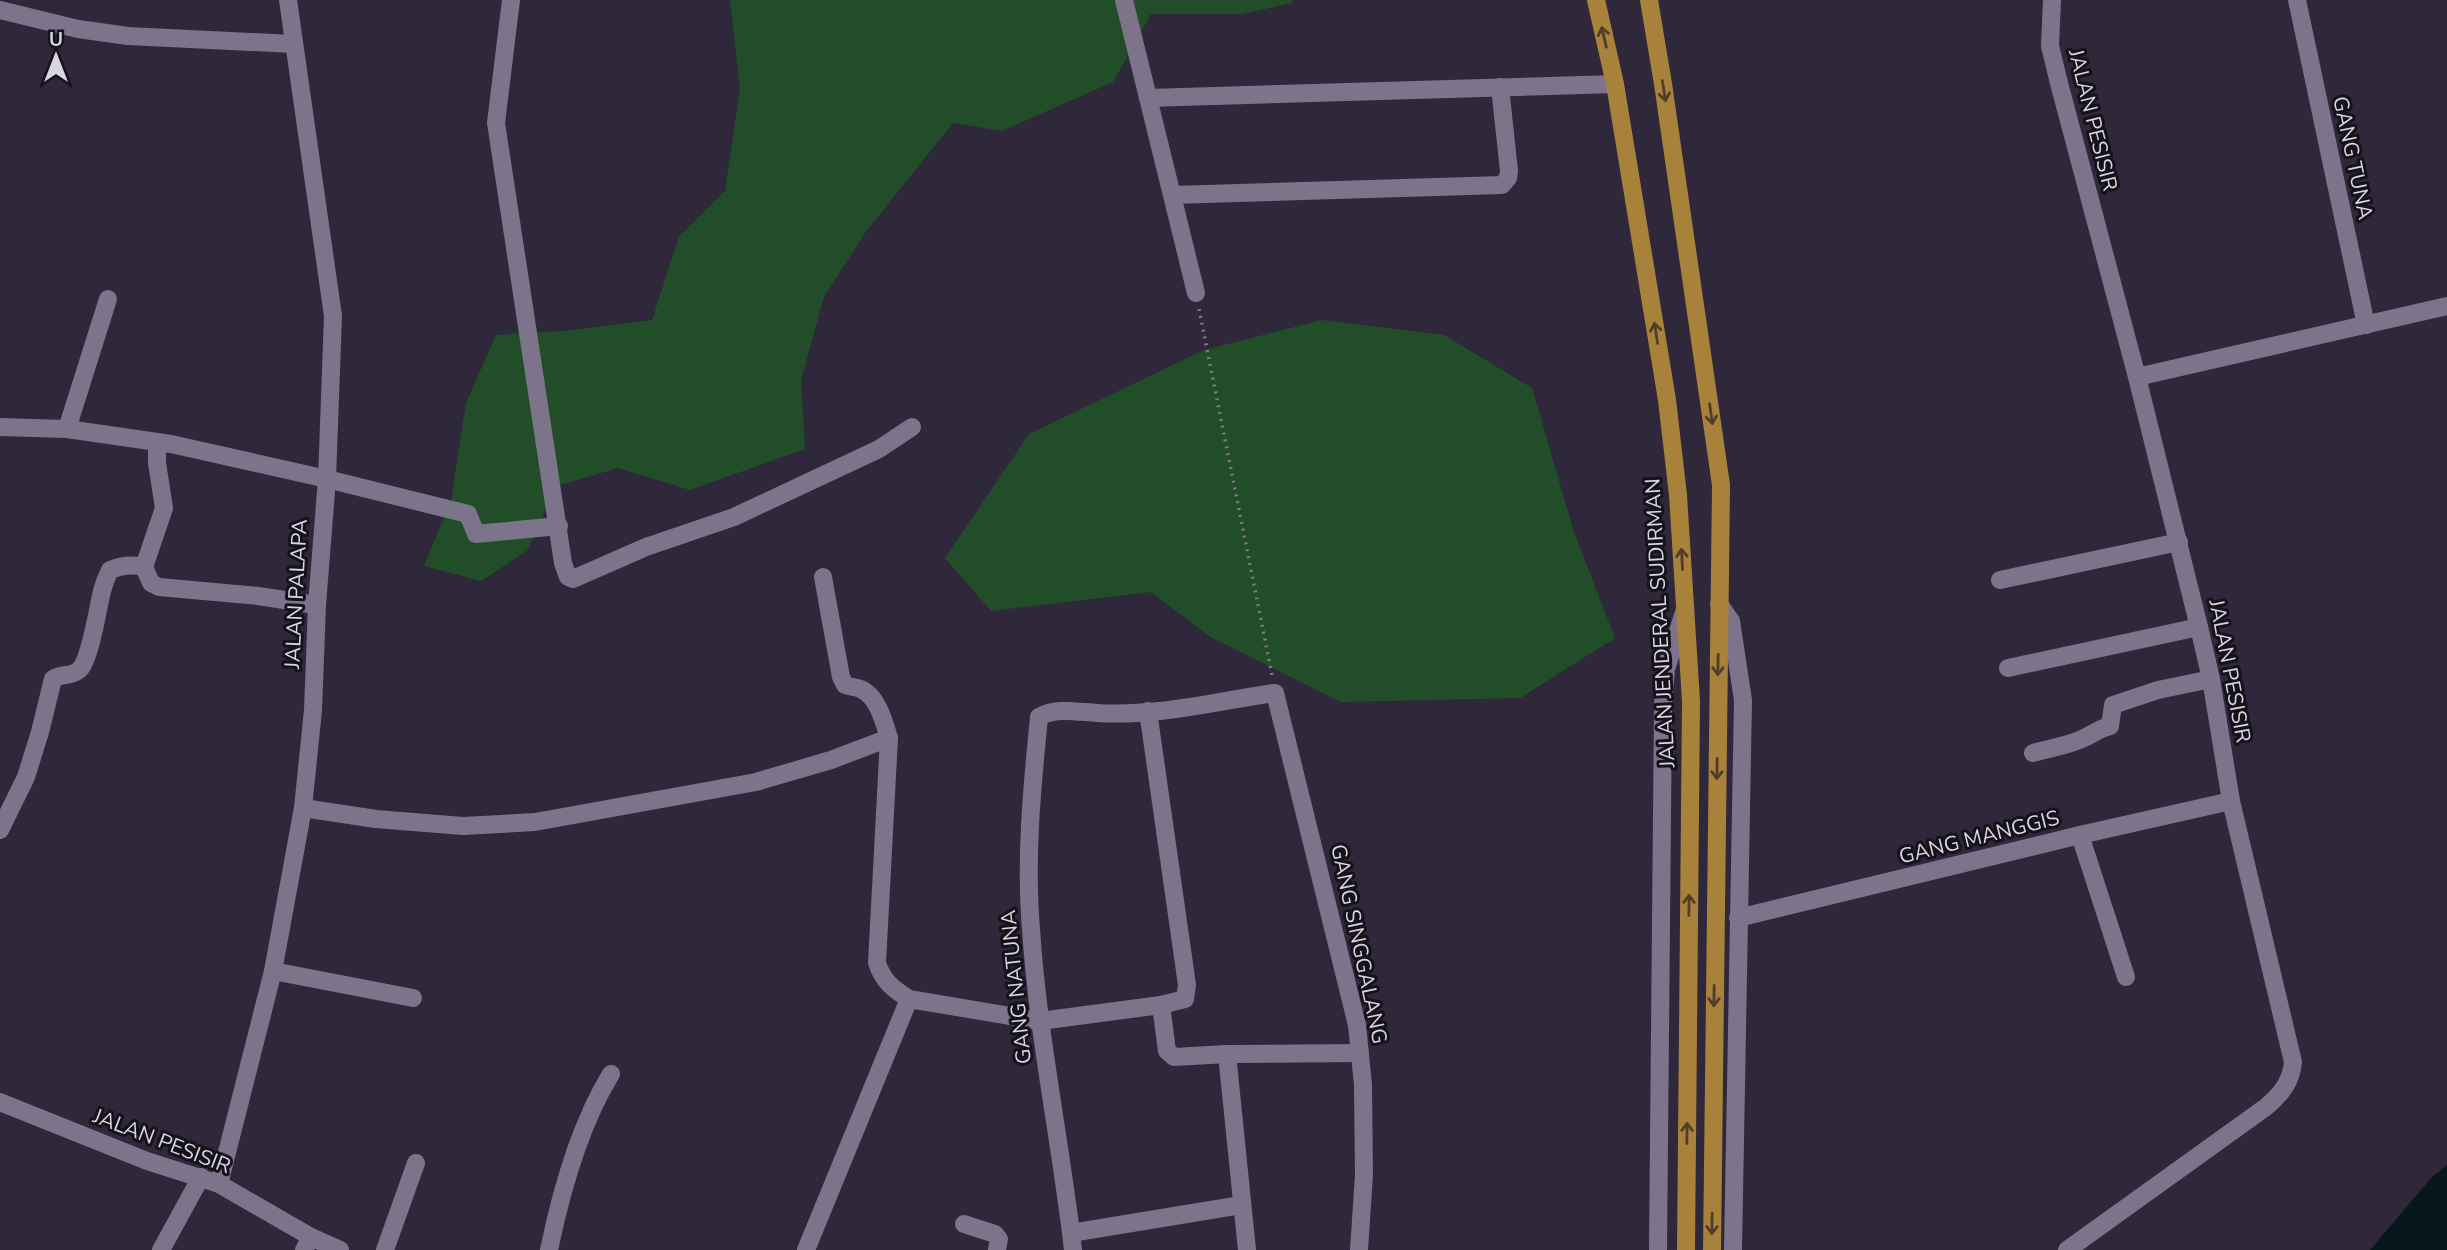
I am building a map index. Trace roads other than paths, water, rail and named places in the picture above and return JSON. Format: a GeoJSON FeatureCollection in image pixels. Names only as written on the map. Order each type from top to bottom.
{"type":"FeatureCollection","features":[{"type":"Feature","properties":{"kind":"main road","name":"JALAN JENDERAL SUDIRMAN"},"geometry":{"type":"LineString","coordinates":[[1596,0],[1615,85],[1667,400],[1678,495],[1691,701],[1686,1250]]}},
{"type":"Feature","properties":{"kind":"main road"},"geometry":{"type":"LineString","coordinates":[[1648,0],[1665,98],[1721,485],[1712,1250]]}},
{"type":"Feature","properties":{"kind":"street","name":"JALAN PALAPA"},"geometry":{"type":"LineString","coordinates":[[219,1184],[273,971],[303,808],[313,710],[317,605],[327,479],[333,316],[288,0]]}},
{"type":"Feature","properties":{"kind":"street"},"geometry":{"type":"LineString","coordinates":[[511,0],[496,123],[563,563],[568,577],[573,579],[646,547],[734,517],[878,449],[912,427]]}},
{"type":"Feature","properties":{"kind":"street"},"geometry":{"type":"LineString","coordinates":[[1125,0],[1196,293]]}},
{"type":"Feature","properties":{"kind":"street","name":"JALAN PESISIR"},"geometry":{"type":"LineString","coordinates":[[2052,0],[2050,46],[2179,541],[2211,679],[2231,802],[2293,1062],[2292,1076],[2281,1094],[2266,1107],[2067,1250]]}},
{"type":"Feature","properties":{"kind":"street","name":"GANG TUNA"},"geometry":{"type":"LineString","coordinates":[[2297,0],[2366,325]]}},
{"type":"Feature","properties":{"kind":"street"},"geometry":{"type":"LineString","coordinates":[[0,10],[78,29],[128,36],[293,44]]}},
{"type":"Feature","properties":{"kind":"street"},"geometry":{"type":"LineString","coordinates":[[1148,97],[1615,85]]}},
{"type":"Feature","properties":{"kind":"street"},"geometry":{"type":"LineString","coordinates":[[1172,195],[1502,185],[1508,178],[1509,171],[1500,87]]}},
{"type":"Feature","properties":{"kind":"street"},"geometry":{"type":"LineString","coordinates":[[67,429],[108,299]]}},
{"type":"Feature","properties":{"kind":"street"},"geometry":{"type":"LineString","coordinates":[[2137,377],[2447,306]]}},
{"type":"Feature","properties":{"kind":"street"},"geometry":{"type":"LineString","coordinates":[[0,427],[67,429],[157,442],[327,479],[468,514],[476,534],[559,526]]}},
{"type":"Feature","properties":{"kind":"street"},"geometry":{"type":"LineString","coordinates":[[157,442],[157,463],[164,508],[144,567],[151,583],[159,587],[258,596],[317,605]]}},
{"type":"Feature","properties":{"kind":"street"},"geometry":{"type":"LineString","coordinates":[[2000,580],[2179,541]]}},
{"type":"Feature","properties":{"kind":"street"},"geometry":{"type":"LineString","coordinates":[[0,830],[26,777],[53,679],[73,674],[83,667],[102,590],[110,570],[124,565],[144,567]]}},
{"type":"Feature","properties":{"kind":"street"},"geometry":{"type":"LineString","coordinates":[[823,576],[841,677],[845,684],[862,690],[871,698],[889,738],[877,963],[884,979],[894,990],[909,999],[1040,1021],[1160,1005],[1185,999],[1187,985],[1148,711]]}},
{"type":"Feature","properties":{"kind":"street"},"geometry":{"type":"LineString","coordinates":[[1719,604],[1731,621],[1743,700],[1733,1250]]}},
{"type":"Feature","properties":{"kind":"street"},"geometry":{"type":"LineString","coordinates":[[1658,1250],[1663,705],[1666,669],[1685,608]]}},
{"type":"Feature","properties":{"kind":"street"},"geometry":{"type":"LineString","coordinates":[[2008,668],[2199,626]]}},
{"type":"Feature","properties":{"kind":"street"},"geometry":{"type":"LineString","coordinates":[[2033,753],[2077,741],[2088,737],[2095,730],[2110,726],[2113,705],[2158,690],[2211,679]]}},
{"type":"Feature","properties":{"kind":"street","name":"GANG SINGGALANG"},"geometry":{"type":"LineString","coordinates":[[1148,711],[1275,693],[1346,970],[1357,1025],[1363,1085],[1364,1175],[1359,1250]]}},
{"type":"Feature","properties":{"kind":"street","name":"GANG NATUNA"},"geometry":{"type":"LineString","coordinates":[[1072,1242],[1040,1021],[1030,928],[1029,828],[1039,718],[1046,713],[1068,710],[1110,714],[1148,711]]}},
{"type":"Feature","properties":{"kind":"street"},"geometry":{"type":"LineString","coordinates":[[303,808],[376,819],[463,826],[535,822],[756,782],[831,760],[889,738]]}},
{"type":"Feature","properties":{"kind":"street","name":"GANG MANGGIS"},"geometry":{"type":"LineString","coordinates":[[1738,918],[2080,835],[2231,802]]}},
{"type":"Feature","properties":{"kind":"street"},"geometry":{"type":"LineString","coordinates":[[2080,835],[2126,977]]}},
{"type":"Feature","properties":{"kind":"street"},"geometry":{"type":"LineString","coordinates":[[273,971],[413,998]]}},
{"type":"Feature","properties":{"kind":"street"},"geometry":{"type":"LineString","coordinates":[[806,1250],[909,999]]}},
{"type":"Feature","properties":{"kind":"street"},"geometry":{"type":"LineString","coordinates":[[1160,1005],[1168,1054],[1180,1058],[1227,1054],[1360,1054]]}},
{"type":"Feature","properties":{"kind":"street"},"geometry":{"type":"LineString","coordinates":[[1227,1054],[1247,1250]]}},
{"type":"Feature","properties":{"kind":"street"},"geometry":{"type":"LineString","coordinates":[[549,1250],[581,1139],[592,1108],[611,1074]]}},
{"type":"Feature","properties":{"kind":"street","name":"JALAN PESISIR"},"geometry":{"type":"LineString","coordinates":[[0,1102],[147,1161],[219,1184],[308,1243],[340,1250]]}},
{"type":"Feature","properties":{"kind":"street"},"geometry":{"type":"LineString","coordinates":[[385,1250],[416,1164]]}},
{"type":"Feature","properties":{"kind":"street"},"geometry":{"type":"LineString","coordinates":[[161,1250],[201,1177]]}},
{"type":"Feature","properties":{"kind":"street"},"geometry":{"type":"LineString","coordinates":[[1072,1242],[1241,1205]]}},
{"type":"Feature","properties":{"kind":"street"},"geometry":{"type":"LineString","coordinates":[[964,1224],[995,1234],[999,1239],[997,1250]]}}]}
